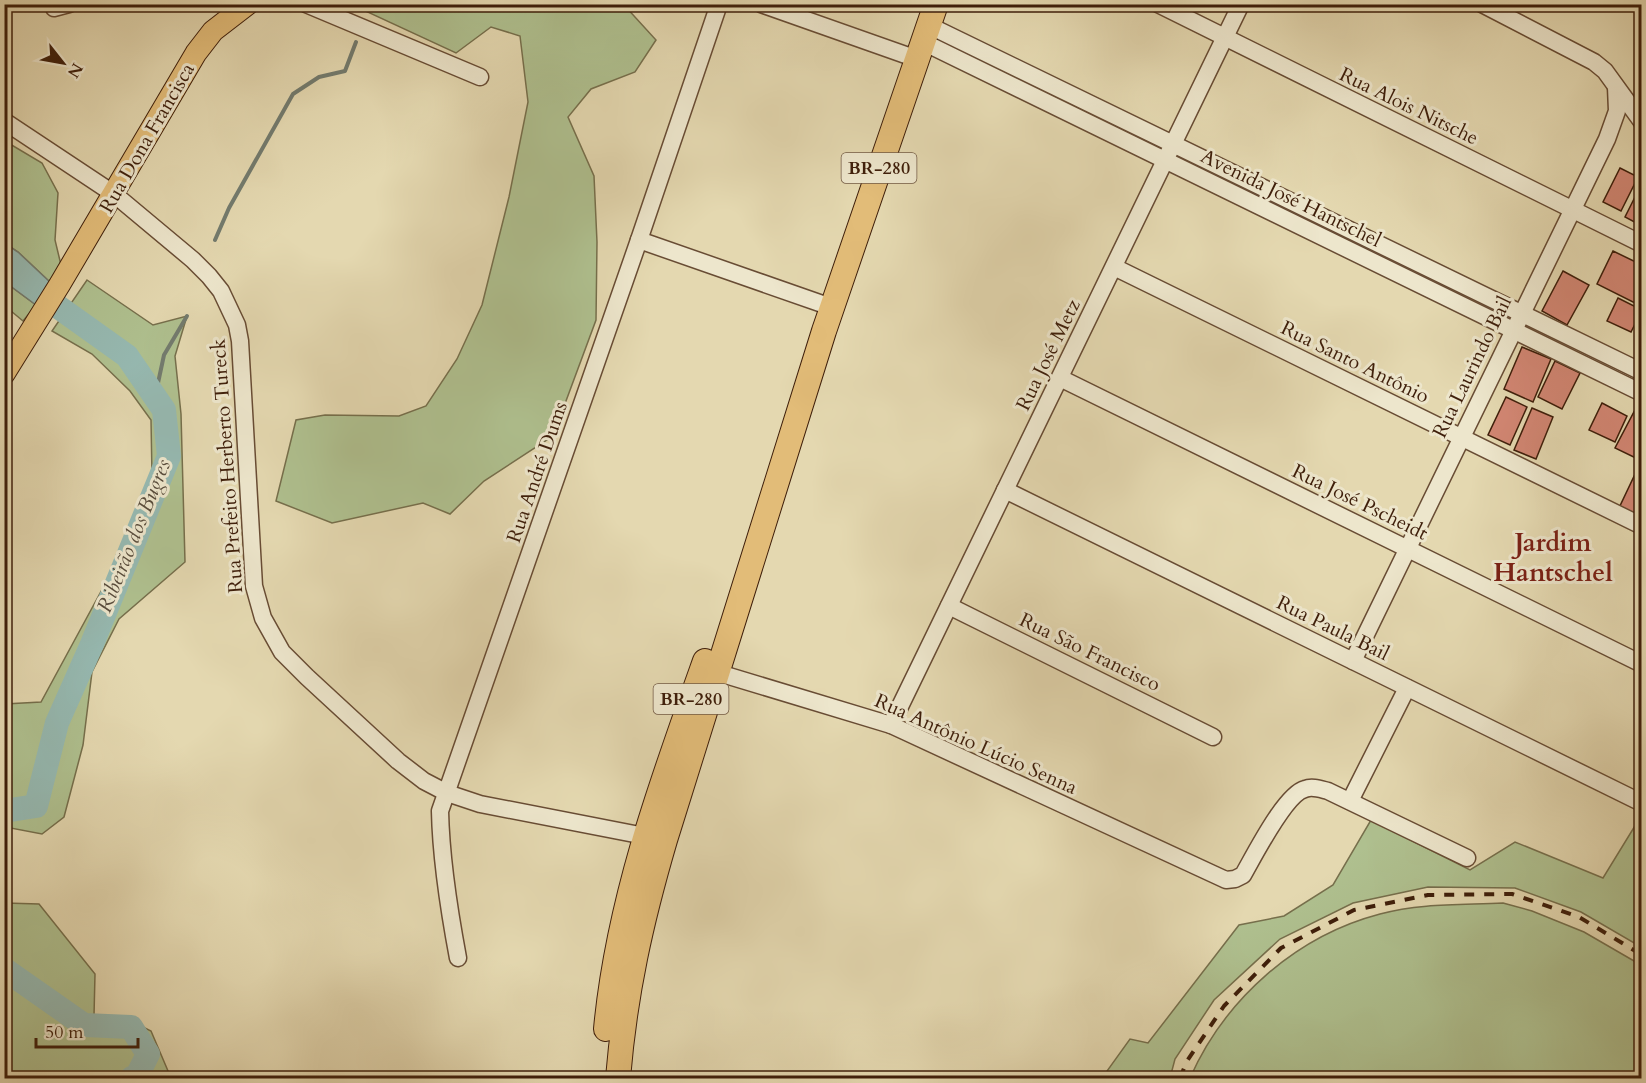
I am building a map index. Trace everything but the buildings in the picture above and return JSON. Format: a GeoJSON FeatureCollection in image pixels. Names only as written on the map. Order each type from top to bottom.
{"type":"FeatureCollection","features":[{"type":"Feature","properties":{"kind":"highway","name":"BR-280"},"geometry":{"type":"LineString","coordinates":[[604,1078],[606,1031],[613,971],[626,907],[654,838],[831,307],[926,33]]}},
{"type":"Feature","properties":{"kind":"highway","name":"BR-280"},"geometry":{"type":"LineString","coordinates":[[618,1078],[628,986],[647,902],[654,838]]}},
{"type":"Feature","properties":{"kind":"main road","name":"Rua Dona Francisca"},"geometry":{"type":"LineString","coordinates":[[5,374],[205,41],[213,31],[248,4]]}},
{"type":"Feature","properties":{"kind":"street"},"geometry":{"type":"LineString","coordinates":[[306,4],[480,77]]}},
{"type":"Feature","properties":{"kind":"street","name":"Rua André Dums"},"geometry":{"type":"LineString","coordinates":[[458,958],[447,900],[440,837],[440,811],[719,4]]}},
{"type":"Feature","properties":{"kind":"street"},"geometry":{"type":"LineString","coordinates":[[761,4],[926,33]]}},
{"type":"Feature","properties":{"kind":"street","name":"Rua Alois Nitsche"},"geometry":{"type":"LineString","coordinates":[[1158,4],[1641,244]]}},
{"type":"Feature","properties":{"kind":"street","name":"Rua José Metz"},"geometry":{"type":"LineString","coordinates":[[891,725],[1241,4]]}},
{"type":"Feature","properties":{"kind":"street"},"geometry":{"type":"LineString","coordinates":[[1482,4],[1594,62],[1605,70],[1641,122]]}},
{"type":"Feature","properties":{"kind":"street","name":"Avenida José Hantschel"},"geometry":{"type":"LineString","coordinates":[[926,33],[1173,144],[1641,372]]}},
{"type":"Feature","properties":{"kind":"street","name":"Avenida José Hantschel"},"geometry":{"type":"LineString","coordinates":[[926,33],[1166,160],[1641,393]]}},
{"type":"Feature","properties":{"kind":"street","name":"Rua Laurindo Bail"},"geometry":{"type":"LineString","coordinates":[[1353,661],[1613,125],[1617,111],[1616,87]]}},
{"type":"Feature","properties":{"kind":"street","name":"Rua Prefeito Herberto Tureck"},"geometry":{"type":"LineString","coordinates":[[4,121],[114,195],[209,276],[230,307],[237,325],[242,362],[254,586],[263,618],[282,652],[398,761],[424,781],[447,793],[480,804],[654,838]]}},
{"type":"Feature","properties":{"kind":"street"},"geometry":{"type":"LineString","coordinates":[[639,240],[831,307]]}},
{"type":"Feature","properties":{"kind":"street","name":"Rua Santo Antônio"},"geometry":{"type":"LineString","coordinates":[[1114,267],[1641,526]]}},
{"type":"Feature","properties":{"kind":"street","name":"Rua José Pscheidt"},"geometry":{"type":"LineString","coordinates":[[1060,378],[1641,664]]}},
{"type":"Feature","properties":{"kind":"street","name":"Rua Paula Bail"},"geometry":{"type":"LineString","coordinates":[[1005,490],[1641,803]]}},
{"type":"Feature","properties":{"kind":"street","name":"Rua São Francisco"},"geometry":{"type":"LineString","coordinates":[[949,606],[1213,737]]}},
{"type":"Feature","properties":{"kind":"street","name":"Rua Antônio Lúcio Senna"},"geometry":{"type":"LineString","coordinates":[[710,670],[891,725],[1226,880],[1243,875],[1284,807],[1297,792],[1306,788],[1317,788],[1350,801]]}},
{"type":"Feature","properties":{"kind":"street"},"geometry":{"type":"LineString","coordinates":[[1407,688],[1350,801],[1467,858]]}},
{"type":"Feature","properties":{"kind":"green space"},"geometry":{"type":"Polygon","coordinates":[[[363,5],[624,5],[656,40],[635,72],[591,89],[568,117],[594,176],[597,242],[596,320],[553,436],[484,481],[450,514],[423,503],[332,523],[276,501],[296,420],[325,415],[399,416],[426,406],[457,359],[482,305],[509,197],[528,102],[520,36],[491,27],[456,53],[361,9],[363,5]]]}},
{"type":"Feature","properties":{"kind":"green space"},"geometry":{"type":"Polygon","coordinates":[[[4,143],[10,144],[42,163],[58,193],[55,240],[61,265],[52,284],[5,243],[4,143]]]}},
{"type":"Feature","properties":{"kind":"green space"},"geometry":{"type":"Polygon","coordinates":[[[87,280],[153,325],[187,316],[175,356],[181,414],[185,562],[119,619],[92,672],[83,745],[64,817],[42,834],[5,827],[5,704],[41,702],[124,549],[152,476],[151,420],[130,391],[92,354],[52,331],[87,280]]]}},
{"type":"Feature","properties":{"kind":"green space"},"geometry":{"type":"Polygon","coordinates":[[[5,282],[36,305],[23,321],[5,306],[5,282]]]}},
{"type":"Feature","properties":{"kind":"green space"},"geometry":{"type":"Polygon","coordinates":[[[1641,816],[1641,947],[1581,912],[1515,888],[1428,887],[1353,903],[1280,939],[1214,1000],[1175,1059],[1170,1078],[1104,1078],[1130,1039],[1148,1043],[1239,925],[1284,916],[1333,885],[1371,820],[1470,870],[1515,842],[1603,878],[1641,816]]]}},
{"type":"Feature","properties":{"kind":"green space"},"geometry":{"type":"Polygon","coordinates":[[[4,903],[39,904],[95,974],[94,1016],[129,1020],[151,1031],[171,1078],[5,1078],[4,903]]]}},
{"type":"Feature","properties":{"kind":"green space"},"geometry":{"type":"Polygon","coordinates":[[[1503,903],[1532,911],[1584,932],[1641,965],[1641,1078],[1190,1078],[1205,1049],[1243,997],[1292,955],[1320,938],[1349,924],[1395,910],[1441,905],[1503,903]]]}},
{"type":"Feature","properties":{"kind":"water"},"geometry":{"type":"Polygon","coordinates":[[[4,243],[18,252],[52,284],[36,305],[5,282],[4,243]]]}},
{"type":"Feature","properties":{"kind":"waterway"},"geometry":{"type":"LineString","coordinates":[[215,240],[229,208],[293,94],[319,77],[345,71],[356,42]]}},
{"type":"Feature","properties":{"kind":"waterway","name":"Ribeirão dos Bugres"},"geometry":{"type":"LineString","coordinates":[[4,258],[50,301],[127,356],[164,410],[169,456],[57,723],[36,806],[4,811]]}},
{"type":"Feature","properties":{"kind":"waterway"},"geometry":{"type":"LineString","coordinates":[[155,397],[164,355],[187,316]]}},
{"type":"Feature","properties":{"kind":"waterway","name":"Ribeirão dos Bugres"},"geometry":{"type":"LineString","coordinates":[[4,969],[84,1025],[131,1027],[148,1054],[137,1076],[132,1078]]}},
{"type":"Feature","properties":{"kind":"railway"},"geometry":{"type":"LineString","coordinates":[[1180,1078],[1187,1061],[1224,1006],[1281,948],[1354,910],[1428,895],[1512,894],[1579,917],[1642,955]]}},
{"type":"Feature","properties":{"kind":"district","name":"Jardim Hantschel"},"geometry":{"type":"Point","coordinates":[1553,557]}}]}
